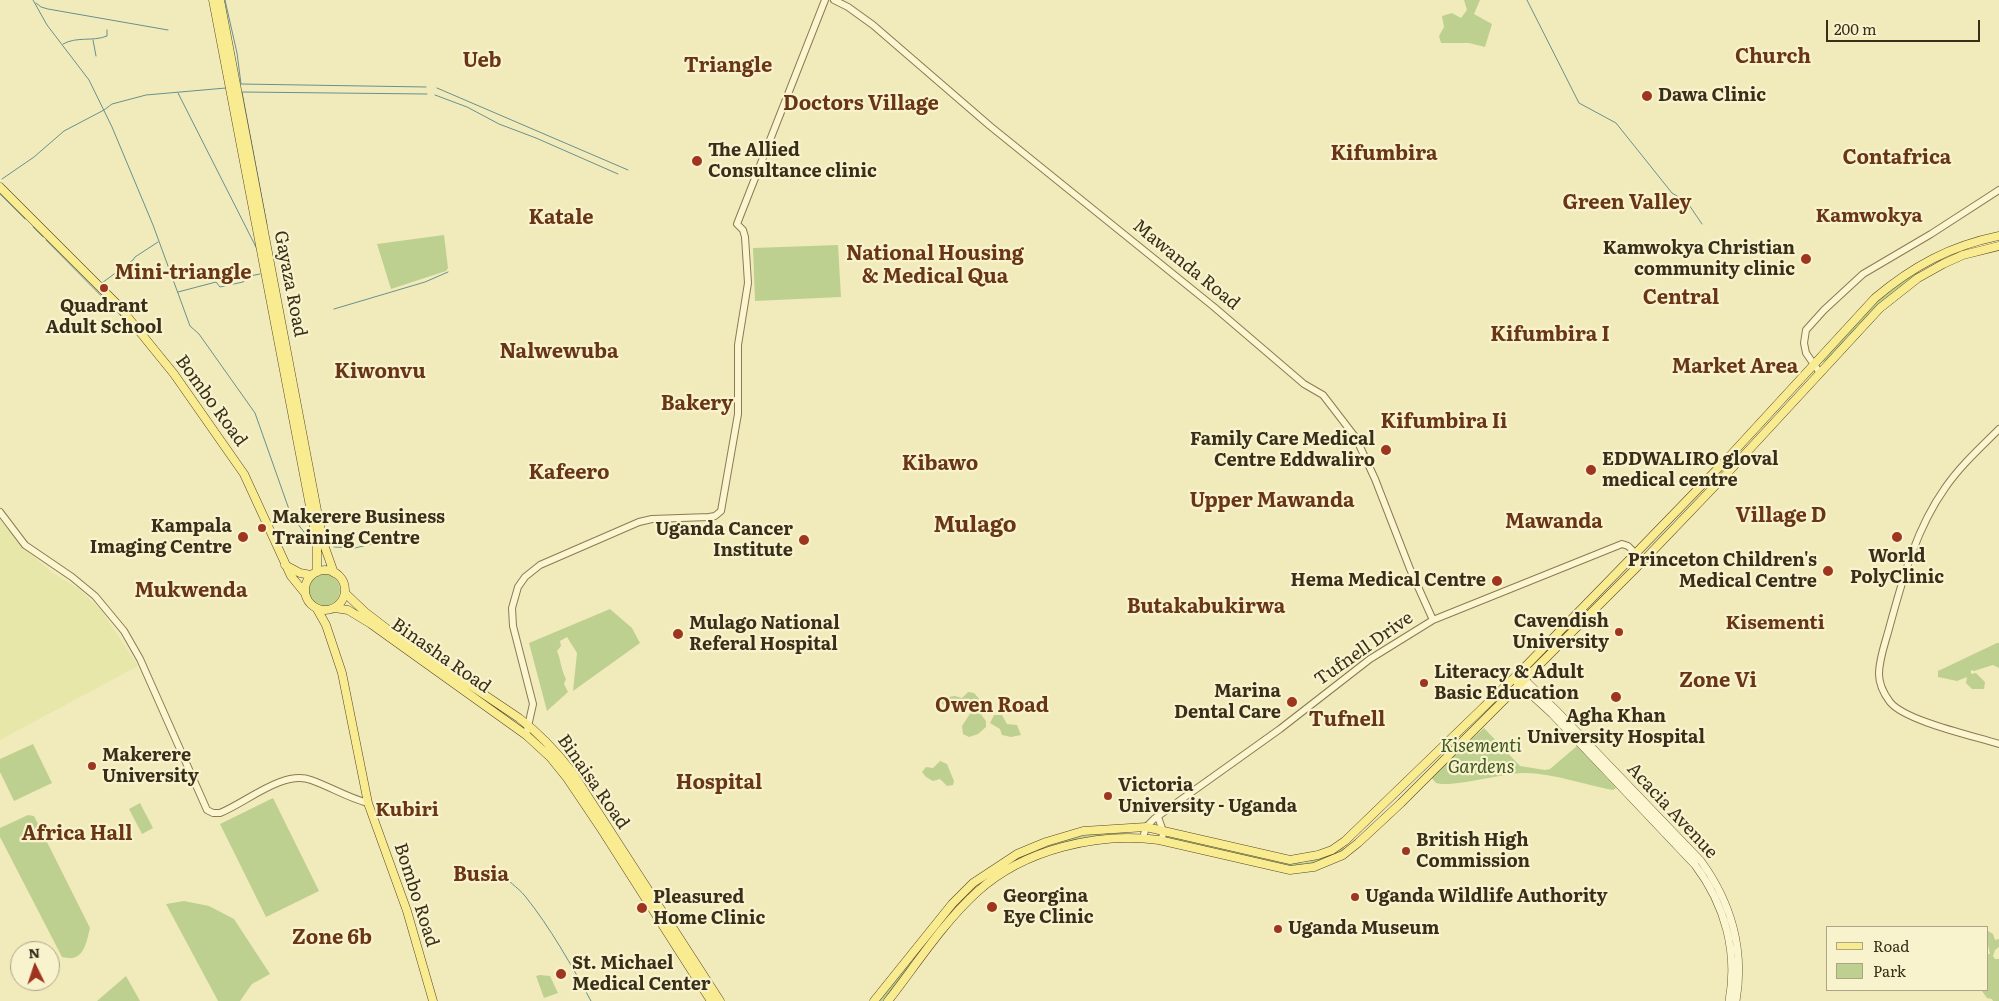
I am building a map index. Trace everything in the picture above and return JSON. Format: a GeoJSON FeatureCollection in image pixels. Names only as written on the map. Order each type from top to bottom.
{"type":"FeatureCollection","features":[{"type":"Feature","properties":{"kind":"main road","name":"Gayaza Road"},"geometry":{"type":"LineString","coordinates":[[213,0],[317,543],[314,574]]}},
{"type":"Feature","properties":{"kind":"main road","name":"Gayaza Road"},"geometry":{"type":"LineString","coordinates":[[220,0],[323,542],[334,572]]}},
{"type":"Feature","properties":{"kind":"main road","name":"Bombo Road"},"geometry":{"type":"LineString","coordinates":[[0,187],[118,305],[174,374],[244,474],[285,565],[304,592]]}},
{"type":"Feature","properties":{"kind":"main road"},"geometry":{"type":"LineString","coordinates":[[888,1001],[955,915],[978,891],[996,878],[1040,855],[1074,844],[1094,840],[1143,838],[1162,840],[1290,870],[1302,870],[1326,864],[1342,855],[1365,836],[1519,679],[1636,553],[1728,458],[1875,298],[1903,276],[1956,247],[1999,236]]}},
{"type":"Feature","properties":{"kind":"main road"},"geometry":{"type":"LineString","coordinates":[[874,1001],[947,910],[973,882],[1017,854],[1046,842],[1083,831],[1146,827],[1290,860],[1309,858],[1332,850],[1351,836],[1643,561],[1735,465],[1880,308],[1924,275],[1963,255],[1999,246]]}},
{"type":"Feature","properties":{"kind":"main road"},"geometry":{"type":"LineString","coordinates":[[1918,267],[1924,275]]}},
{"type":"Feature","properties":{"kind":"main road"},"geometry":{"type":"LineString","coordinates":[[1728,458],[1735,465]]}},
{"type":"Feature","properties":{"kind":"main road"},"geometry":{"type":"LineString","coordinates":[[285,565],[300,573],[314,574]]}},
{"type":"Feature","properties":{"kind":"main road"},"geometry":{"type":"LineString","coordinates":[[326,625],[332,609],[342,601],[345,593],[343,583],[334,572],[326,570],[314,574],[307,580],[304,592],[307,601],[317,609],[332,609]]}},
{"type":"Feature","properties":{"kind":"main road","name":"Binaisa Road"},"geometry":{"type":"LineString","coordinates":[[345,593],[364,612],[528,725],[556,750],[720,1001]]}},
{"type":"Feature","properties":{"kind":"main road","name":"Bombo Road"},"geometry":{"type":"LineString","coordinates":[[317,609],[326,625],[346,686],[368,803],[407,912],[433,1001]]}},
{"type":"Feature","properties":{"kind":"main road","name":"Binasha Road"},"geometry":{"type":"LineString","coordinates":[[332,609],[348,610],[359,616],[526,735]]}},
{"type":"Feature","properties":{"kind":"main road","name":"Acacia Avenue"},"geometry":{"type":"LineString","coordinates":[[1519,679],[1707,880],[1720,906],[1730,942],[1733,972],[1729,1001]]}},
{"type":"Feature","properties":{"kind":"main road","name":"Acacia Avenue"},"geometry":{"type":"LineString","coordinates":[[1519,679],[1700,861],[1712,877],[1728,910],[1736,939],[1739,979],[1736,1001]]}},
{"type":"Feature","properties":{"kind":"main road","name":"Binaisa Road"},"geometry":{"type":"LineString","coordinates":[[526,735],[550,757],[567,778],[711,1001]]}},
{"type":"Feature","properties":{"kind":"main road"},"geometry":{"type":"LineString","coordinates":[[947,910],[955,915]]}},
{"type":"Feature","properties":{"kind":"street"},"geometry":{"type":"LineString","coordinates":[[526,735],[533,704],[516,642],[512,616],[512,602],[525,576],[540,565],[631,526],[652,519],[715,516],[721,511],[738,414],[738,345],[748,283],[745,238],[743,230],[737,224],[825,0]]}},
{"type":"Feature","properties":{"kind":"street","name":"Mawanda Road"},"geometry":{"type":"LineString","coordinates":[[834,0],[848,7],[873,25],[990,126],[1214,307],[1304,384],[1323,395],[1356,438],[1375,479],[1410,569],[1433,620]]}},
{"type":"Feature","properties":{"kind":"street"},"geometry":{"type":"LineString","coordinates":[[1820,373],[1804,348],[1806,330],[1824,310],[1857,279],[1999,190]]}},
{"type":"Feature","properties":{"kind":"street"},"geometry":{"type":"LineString","coordinates":[[1999,429],[1945,487],[1926,520],[1906,567],[1879,673],[1882,689],[1892,704],[1898,709],[1914,717],[1999,744]]}},
{"type":"Feature","properties":{"kind":"street"},"geometry":{"type":"LineString","coordinates":[[0,512],[24,545],[91,592],[124,631],[143,666],[207,810],[220,813],[272,786],[294,777],[312,780],[368,803]]}},
{"type":"Feature","properties":{"kind":"street","name":"Tufnell Drive"},"geometry":{"type":"LineString","coordinates":[[1146,827],[1274,733],[1370,659],[1433,620],[1622,544],[1626,544],[1636,553]]}},
{"type":"Feature","properties":{"kind":"street"},"geometry":{"type":"LineString","coordinates":[[1636,553],[1643,561]]}},
{"type":"Feature","properties":{"kind":"street"},"geometry":{"type":"LineString","coordinates":[[1158,817],[1163,831],[1162,840]]}},
{"type":"Feature","properties":{"kind":"street"},"geometry":{"type":"LineString","coordinates":[[1143,838],[1146,827]]}},
{"type":"Feature","properties":{"kind":"green space"},"geometry":{"type":"Polygon","coordinates":[[[1464,0],[1480,0],[1474,14],[1492,24],[1485,47],[1469,43],[1441,43],[1439,36],[1444,27],[1442,16],[1452,13],[1461,18],[1467,10],[1464,0]]]}},
{"type":"Feature","properties":{"kind":"green space"},"geometry":{"type":"Polygon","coordinates":[[[444,235],[448,268],[446,271],[391,289],[377,244],[444,235]]]}},
{"type":"Feature","properties":{"kind":"green space"},"geometry":{"type":"Polygon","coordinates":[[[838,245],[841,297],[755,301],[753,248],[838,245]]]}},
{"type":"Feature","properties":{"kind":"green space"},"geometry":{"type":"Polygon","coordinates":[[[1919,270],[1919,274],[1879,305],[1826,361],[1822,362],[1872,305],[1896,284],[1919,270]]]}},
{"type":"Feature","properties":{"kind":"green space"},"geometry":{"type":"Polygon","coordinates":[[[0,515],[13,535],[32,555],[53,573],[80,590],[101,610],[138,666],[0,740],[0,515]]]}},
{"type":"Feature","properties":{"kind":"green space"},"geometry":{"type":"Polygon","coordinates":[[[324,574],[330,575],[335,579],[339,584],[339,596],[335,601],[330,605],[324,606],[318,605],[313,601],[309,596],[308,590],[309,584],[313,579],[318,575],[324,574]]]}},
{"type":"Feature","properties":{"kind":"green space"},"geometry":{"type":"Polygon","coordinates":[[[610,609],[632,628],[640,643],[573,691],[577,653],[567,637],[560,641],[561,646],[557,651],[566,679],[564,684],[568,692],[547,711],[529,643],[610,609]]]}},
{"type":"Feature","properties":{"kind":"green space"},"geometry":{"type":"Polygon","coordinates":[[[1999,643],[1999,668],[1993,665],[1974,671],[1971,670],[1971,674],[1976,673],[1985,682],[1984,689],[1972,689],[1966,683],[1967,677],[1957,681],[1938,677],[1938,671],[1999,643]]]}},
{"type":"Feature","properties":{"kind":"green space"},"geometry":{"type":"Polygon","coordinates":[[[968,692],[974,693],[981,701],[982,716],[986,721],[986,727],[978,734],[969,737],[963,734],[962,726],[971,712],[961,704],[946,706],[941,703],[943,698],[955,696],[962,698],[968,692]]]}},
{"type":"Feature","properties":{"kind":"green space"},"geometry":{"type":"Polygon","coordinates":[[[994,715],[1002,715],[1007,724],[1017,725],[1021,735],[1011,737],[1002,735],[1000,729],[990,723],[994,715]]]}},
{"type":"Feature","properties":{"kind":"green space","name":"Kisementi Gardens"},"geometry":{"type":"Polygon","coordinates":[[[1484,728],[1520,766],[1550,769],[1577,746],[1616,788],[1613,790],[1557,777],[1525,773],[1454,784],[1436,783],[1430,776],[1484,728]]]}},
{"type":"Feature","properties":{"kind":"green space"},"geometry":{"type":"Polygon","coordinates":[[[33,744],[52,783],[14,801],[0,772],[0,759],[33,744]]]}},
{"type":"Feature","properties":{"kind":"green space"},"geometry":{"type":"Polygon","coordinates":[[[940,761],[947,764],[954,781],[953,785],[947,786],[940,779],[933,781],[922,772],[926,767],[933,768],[940,761]]]}},
{"type":"Feature","properties":{"kind":"green space"},"geometry":{"type":"Polygon","coordinates":[[[273,798],[319,891],[266,917],[220,824],[273,798]]]}},
{"type":"Feature","properties":{"kind":"green space"},"geometry":{"type":"Polygon","coordinates":[[[140,803],[153,828],[142,834],[129,809],[140,803]]]}},
{"type":"Feature","properties":{"kind":"green space"},"geometry":{"type":"Polygon","coordinates":[[[28,815],[34,816],[90,928],[85,946],[79,955],[69,958],[62,957],[60,953],[60,941],[54,941],[0,837],[0,828],[28,815]]]}},
{"type":"Feature","properties":{"kind":"green space"},"geometry":{"type":"Polygon","coordinates":[[[1129,831],[1123,835],[1059,845],[984,885],[885,1001],[878,1001],[917,951],[959,904],[1007,866],[1034,851],[1065,840],[1084,835],[1129,831]]]}},
{"type":"Feature","properties":{"kind":"green space"},"geometry":{"type":"Polygon","coordinates":[[[1166,833],[1283,862],[1304,863],[1322,858],[1343,847],[1346,850],[1320,863],[1289,866],[1164,838],[1166,833]]]}},
{"type":"Feature","properties":{"kind":"green space"},"geometry":{"type":"Polygon","coordinates":[[[184,901],[209,906],[234,919],[270,974],[252,984],[240,1001],[218,1001],[166,904],[184,901]]]}},
{"type":"Feature","properties":{"kind":"green space"},"geometry":{"type":"Polygon","coordinates":[[[1989,932],[1993,934],[1995,940],[1999,939],[1999,947],[1995,950],[1993,956],[1995,959],[1999,959],[1999,1001],[1987,998],[1982,991],[1989,991],[1989,932]]]}},
{"type":"Feature","properties":{"kind":"green space"},"geometry":{"type":"Polygon","coordinates":[[[126,976],[140,1001],[97,1001],[126,976]]]}},
{"type":"Feature","properties":{"kind":"green space"},"geometry":{"type":"Polygon","coordinates":[[[536,976],[550,976],[558,993],[544,998],[536,976]]]}},
{"type":"Feature","properties":{"kind":"waterway"},"geometry":{"type":"LineString","coordinates":[[33,0],[47,25],[89,80],[112,127],[153,225],[190,326],[199,334],[255,413],[291,515],[307,536],[314,541]]}},
{"type":"Feature","properties":{"kind":"waterway"},"geometry":{"type":"LineString","coordinates":[[225,0],[237,53],[241,84],[426,87]]}},
{"type":"Feature","properties":{"kind":"waterway"},"geometry":{"type":"LineString","coordinates":[[1527,0],[1579,103],[1616,123],[1672,193],[1687,202],[1702,224]]}},
{"type":"Feature","properties":{"kind":"waterway"},"geometry":{"type":"LineString","coordinates":[[36,3],[48,9],[168,30]]}},
{"type":"Feature","properties":{"kind":"waterway"},"geometry":{"type":"LineString","coordinates":[[63,44],[74,40],[101,38],[107,36],[107,30]]}},
{"type":"Feature","properties":{"kind":"waterway"},"geometry":{"type":"LineString","coordinates":[[93,40],[96,56]]}},
{"type":"Feature","properties":{"kind":"waterway"},"geometry":{"type":"LineString","coordinates":[[2,179],[34,157],[64,131],[112,104],[146,95],[226,88]]}},
{"type":"Feature","properties":{"kind":"waterway"},"geometry":{"type":"LineString","coordinates":[[437,88],[628,170]]}},
{"type":"Feature","properties":{"kind":"waterway"},"geometry":{"type":"LineString","coordinates":[[267,225],[242,92],[427,94]]}},
{"type":"Feature","properties":{"kind":"waterway"},"geometry":{"type":"LineString","coordinates":[[178,93],[258,251]]}},
{"type":"Feature","properties":{"kind":"waterway"},"geometry":{"type":"LineString","coordinates":[[435,95],[467,107],[499,124],[618,174]]}},
{"type":"Feature","properties":{"kind":"waterway"},"geometry":{"type":"LineString","coordinates":[[0,194],[25,219]]}},
{"type":"Feature","properties":{"kind":"waterway"},"geometry":{"type":"LineString","coordinates":[[33,227],[43,237]]}},
{"type":"Feature","properties":{"kind":"waterway"},"geometry":{"type":"LineString","coordinates":[[46,240],[125,320]]}},
{"type":"Feature","properties":{"kind":"waterway"},"geometry":{"type":"LineString","coordinates":[[102,283],[158,242]]}},
{"type":"Feature","properties":{"kind":"waterway"},"geometry":{"type":"LineString","coordinates":[[334,309],[425,282],[448,272]]}},
{"type":"Feature","properties":{"kind":"waterway"},"geometry":{"type":"LineString","coordinates":[[178,292],[216,282],[220,287],[243,282],[250,276],[260,274]]}},
{"type":"Feature","properties":{"kind":"waterway"},"geometry":{"type":"LineString","coordinates":[[334,547],[355,548],[384,541]]}},
{"type":"Feature","properties":{"kind":"waterway"},"geometry":{"type":"LineString","coordinates":[[501,871],[525,896],[543,921],[591,1001]]}},
{"type":"Feature","properties":{"kind":"place","name":"Dawa Clinic"},"geometry":{"type":"Point","coordinates":[1647,96]}},
{"type":"Feature","properties":{"kind":"place","name":"The Allied Consultance clinic"},"geometry":{"type":"Point","coordinates":[697,161]}},
{"type":"Feature","properties":{"kind":"place","name":"Kamwokya Christian community clinic"},"geometry":{"type":"Point","coordinates":[1806,259]}},
{"type":"Feature","properties":{"kind":"place","name":"Quadrant Adult School"},"geometry":{"type":"Point","coordinates":[104,288]}},
{"type":"Feature","properties":{"kind":"place","name":"Family Care Medical Centre Eddwaliro"},"geometry":{"type":"Point","coordinates":[1386,450]}},
{"type":"Feature","properties":{"kind":"place","name":"EDDWALIRO gloval medical centre"},"geometry":{"type":"Point","coordinates":[1591,470]}},
{"type":"Feature","properties":{"kind":"place","name":"Makerere Business Training Centre"},"geometry":{"type":"Point","coordinates":[262,528]}},
{"type":"Feature","properties":{"kind":"place","name":"Kampala Imaging Centre"},"geometry":{"type":"Point","coordinates":[243,537]}},
{"type":"Feature","properties":{"kind":"place","name":"World PolyClinic"},"geometry":{"type":"Point","coordinates":[1897,537]}},
{"type":"Feature","properties":{"kind":"place","name":"Uganda Cancer Institute"},"geometry":{"type":"Point","coordinates":[804,540]}},
{"type":"Feature","properties":{"kind":"place","name":"Princeton Children's Medical Centre"},"geometry":{"type":"Point","coordinates":[1828,571]}},
{"type":"Feature","properties":{"kind":"place","name":"Hema Medical Centre"},"geometry":{"type":"Point","coordinates":[1497,581]}},
{"type":"Feature","properties":{"kind":"place","name":"Cavendish University"},"geometry":{"type":"Point","coordinates":[1619,632]}},
{"type":"Feature","properties":{"kind":"place","name":"Mulago National Referal Hospital"},"geometry":{"type":"Point","coordinates":[678,634]}},
{"type":"Feature","properties":{"kind":"place","name":"Literacy & Adult Basic Education"},"geometry":{"type":"Point","coordinates":[1424,683]}},
{"type":"Feature","properties":{"kind":"place","name":"Agha Khan University Hospital"},"geometry":{"type":"Point","coordinates":[1616,697]}},
{"type":"Feature","properties":{"kind":"place","name":"Marina Dental Care"},"geometry":{"type":"Point","coordinates":[1292,702]}},
{"type":"Feature","properties":{"kind":"place","name":"Makerere University"},"geometry":{"type":"Point","coordinates":[92,766]}},
{"type":"Feature","properties":{"kind":"place","name":"Victoria University - Uganda"},"geometry":{"type":"Point","coordinates":[1108,796]}},
{"type":"Feature","properties":{"kind":"place","name":"British High Commission"},"geometry":{"type":"Point","coordinates":[1406,851]}},
{"type":"Feature","properties":{"kind":"place","name":"Uganda Wildlife Authority"},"geometry":{"type":"Point","coordinates":[1355,897]}},
{"type":"Feature","properties":{"kind":"place","name":"Georgina Eye Clinic"},"geometry":{"type":"Point","coordinates":[992,907]}},
{"type":"Feature","properties":{"kind":"place","name":"Pleasured Home Clinic"},"geometry":{"type":"Point","coordinates":[642,908]}},
{"type":"Feature","properties":{"kind":"place","name":"Uganda Museum"},"geometry":{"type":"Point","coordinates":[1278,929]}},
{"type":"Feature","properties":{"kind":"place","name":"St. Michael Medical Center"},"geometry":{"type":"Point","coordinates":[561,974]}},
{"type":"Feature","properties":{"kind":"district","name":"Church"},"geometry":{"type":"Point","coordinates":[1773,57]}},
{"type":"Feature","properties":{"kind":"district","name":"Ueb"},"geometry":{"type":"Point","coordinates":[482,61]}},
{"type":"Feature","properties":{"kind":"district","name":"Triangle"},"geometry":{"type":"Point","coordinates":[728,66]}},
{"type":"Feature","properties":{"kind":"district","name":"Doctors Village"},"geometry":{"type":"Point","coordinates":[861,104]}},
{"type":"Feature","properties":{"kind":"district","name":"Kifumbira"},"geometry":{"type":"Point","coordinates":[1384,154]}},
{"type":"Feature","properties":{"kind":"district","name":"Contafrica"},"geometry":{"type":"Point","coordinates":[1897,158]}},
{"type":"Feature","properties":{"kind":"district","name":"Green Valley"},"geometry":{"type":"Point","coordinates":[1627,203]}},
{"type":"Feature","properties":{"kind":"district","name":"Kamwokya"},"geometry":{"type":"Point","coordinates":[1869,216]}},
{"type":"Feature","properties":{"kind":"district","name":"Katale"},"geometry":{"type":"Point","coordinates":[561,218]}},
{"type":"Feature","properties":{"kind":"district","name":"National Housing & Medical Qua"},"geometry":{"type":"Point","coordinates":[935,266]}},
{"type":"Feature","properties":{"kind":"district","name":"Mini-triangle"},"geometry":{"type":"Point","coordinates":[183,273]}},
{"type":"Feature","properties":{"kind":"district","name":"Central"},"geometry":{"type":"Point","coordinates":[1681,298]}},
{"type":"Feature","properties":{"kind":"district","name":"Kifumbira I"},"geometry":{"type":"Point","coordinates":[1550,335]}},
{"type":"Feature","properties":{"kind":"district","name":"Nalwewuba"},"geometry":{"type":"Point","coordinates":[559,352]}},
{"type":"Feature","properties":{"kind":"district","name":"Market Area"},"geometry":{"type":"Point","coordinates":[1735,367]}},
{"type":"Feature","properties":{"kind":"district","name":"Kiwonvu"},"geometry":{"type":"Point","coordinates":[380,372]}},
{"type":"Feature","properties":{"kind":"district","name":"Bakery"},"geometry":{"type":"Point","coordinates":[697,404]}},
{"type":"Feature","properties":{"kind":"district","name":"Kifumbira Ii"},"geometry":{"type":"Point","coordinates":[1444,422]}},
{"type":"Feature","properties":{"kind":"district","name":"Kibawo"},"geometry":{"type":"Point","coordinates":[940,464]}},
{"type":"Feature","properties":{"kind":"district","name":"Kafeero"},"geometry":{"type":"Point","coordinates":[569,473]}},
{"type":"Feature","properties":{"kind":"district","name":"Upper Mawanda"},"geometry":{"type":"Point","coordinates":[1272,501]}},
{"type":"Feature","properties":{"kind":"district","name":"Village D"},"geometry":{"type":"Point","coordinates":[1781,516]}},
{"type":"Feature","properties":{"kind":"district","name":"Mawanda"},"geometry":{"type":"Point","coordinates":[1554,522]}},
{"type":"Feature","properties":{"kind":"district","name":"Mulago"},"geometry":{"type":"Point","coordinates":[975,526]}},
{"type":"Feature","properties":{"kind":"district","name":"Mukwenda"},"geometry":{"type":"Point","coordinates":[191,591]}},
{"type":"Feature","properties":{"kind":"district","name":"Butakabukirwa"},"geometry":{"type":"Point","coordinates":[1206,607]}},
{"type":"Feature","properties":{"kind":"district","name":"Kisementi"},"geometry":{"type":"Point","coordinates":[1775,623]}},
{"type":"Feature","properties":{"kind":"district","name":"Zone Vi"},"geometry":{"type":"Point","coordinates":[1718,681]}},
{"type":"Feature","properties":{"kind":"district","name":"Owen Road"},"geometry":{"type":"Point","coordinates":[992,706]}},
{"type":"Feature","properties":{"kind":"district","name":"Tufnell"},"geometry":{"type":"Point","coordinates":[1347,720]}},
{"type":"Feature","properties":{"kind":"district","name":"Hospital"},"geometry":{"type":"Point","coordinates":[719,783]}},
{"type":"Feature","properties":{"kind":"district","name":"Kubiri"},"geometry":{"type":"Point","coordinates":[407,810]}},
{"type":"Feature","properties":{"kind":"district","name":"Africa Hall"},"geometry":{"type":"Point","coordinates":[77,834]}},
{"type":"Feature","properties":{"kind":"district","name":"Busia"},"geometry":{"type":"Point","coordinates":[481,875]}},
{"type":"Feature","properties":{"kind":"district","name":"Zone 6b"},"geometry":{"type":"Point","coordinates":[332,938]}}]}
